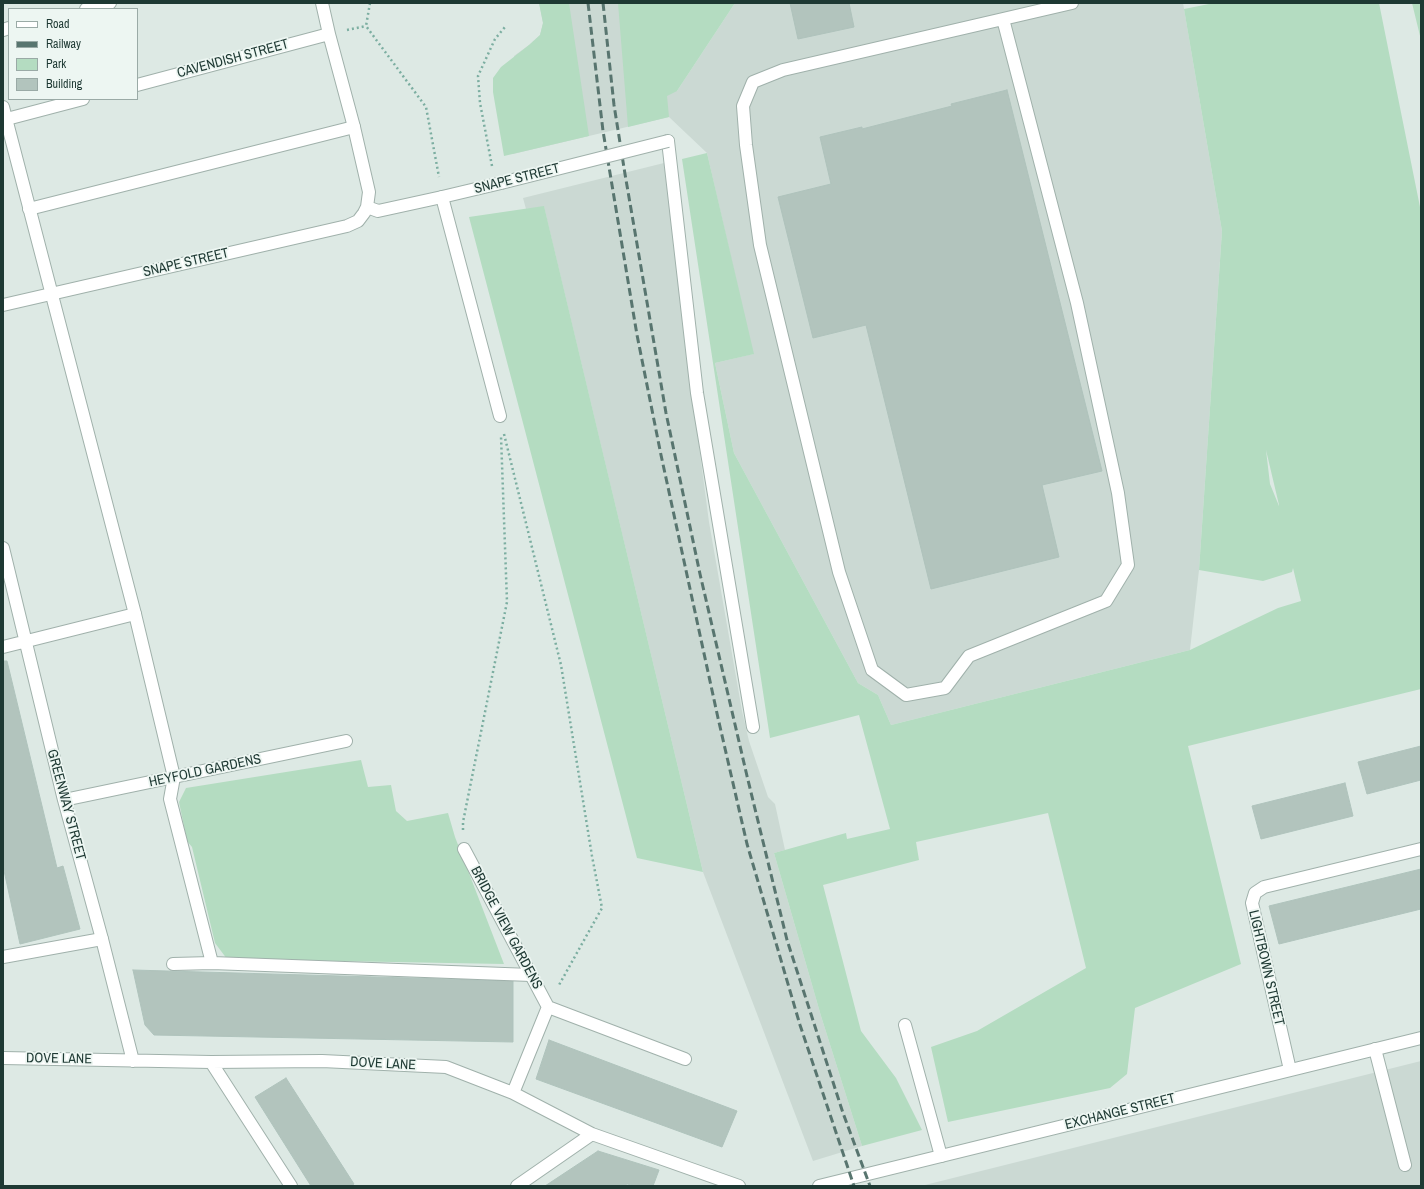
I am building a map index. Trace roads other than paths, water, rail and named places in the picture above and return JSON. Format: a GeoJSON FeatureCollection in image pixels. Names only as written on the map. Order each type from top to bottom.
{"type":"FeatureCollection","features":[{"type":"Feature","properties":{"kind":"street"},"geometry":{"type":"LineString","coordinates":[[90,8],[110,3]]}},
{"type":"Feature","properties":{"kind":"street"},"geometry":{"type":"LineString","coordinates":[[322,3],[369,192],[366,210]]}},
{"type":"Feature","properties":{"kind":"street"},"geometry":{"type":"LineString","coordinates":[[1003,19],[1077,303],[1118,494],[1128,565],[1106,601],[969,656],[946,688],[906,696],[872,670],[840,572],[760,245],[746,144],[743,106],[753,82],[783,70],[1072,3]]}},
{"type":"Feature","properties":{"kind":"street","name":"CAVENDISH STREET"},"geometry":{"type":"LineString","coordinates":[[138,85],[329,34]]}},
{"type":"Feature","properties":{"kind":"street"},"geometry":{"type":"LineString","coordinates":[[5,120],[79,100]]}},
{"type":"Feature","properties":{"kind":"street"},"geometry":{"type":"LineString","coordinates":[[3,107],[5,120],[135,614],[174,777],[170,799],[212,963]]}},
{"type":"Feature","properties":{"kind":"street"},"geometry":{"type":"LineString","coordinates":[[29,209],[354,128]]}},
{"type":"Feature","properties":{"kind":"street","name":"SNAPE STREET"},"geometry":{"type":"LineString","coordinates":[[3,305],[347,226],[358,221],[366,210],[378,211],[442,197],[668,141],[697,393],[753,727]]}},
{"type":"Feature","properties":{"kind":"street"},"geometry":{"type":"LineString","coordinates":[[442,197],[500,416]]}},
{"type":"Feature","properties":{"kind":"street","name":"GREENWAY STREET"},"geometry":{"type":"LineString","coordinates":[[3,548],[64,800],[102,938],[133,1061]]}},
{"type":"Feature","properties":{"kind":"street"},"geometry":{"type":"LineString","coordinates":[[3,647],[135,614]]}},
{"type":"Feature","properties":{"kind":"street","name":"HEYFOLD GARDENS"},"geometry":{"type":"LineString","coordinates":[[64,800],[346,741]]}},
{"type":"Feature","properties":{"kind":"street","name":"BRIDGE VIEW GARDENS"},"geometry":{"type":"LineString","coordinates":[[464,849],[548,1007],[685,1059]]}},
{"type":"Feature","properties":{"kind":"street","name":"LIGHTBOWN STREET"},"geometry":{"type":"LineString","coordinates":[[1290,1070],[1252,903],[1255,893],[1264,887],[1421,849]]}},
{"type":"Feature","properties":{"kind":"street"},"geometry":{"type":"LineString","coordinates":[[3,957],[102,938]]}},
{"type":"Feature","properties":{"kind":"street"},"geometry":{"type":"LineString","coordinates":[[173,964],[212,963],[531,975]]}},
{"type":"Feature","properties":{"kind":"street","name":"BRIDGE VIEW GARDENS"},"geometry":{"type":"LineString","coordinates":[[513,1093],[548,1007]]}},
{"type":"Feature","properties":{"kind":"street"},"geometry":{"type":"LineString","coordinates":[[905,1025],[941,1156]]}},
{"type":"Feature","properties":{"kind":"street","name":"EXCHANGE STREET"},"geometry":{"type":"LineString","coordinates":[[819,1186],[1421,1038]]}},
{"type":"Feature","properties":{"kind":"street"},"geometry":{"type":"LineString","coordinates":[[1375,1049],[1405,1165]]}},
{"type":"Feature","properties":{"kind":"street","name":"DOVE LANE"},"geometry":{"type":"LineString","coordinates":[[3,1058],[211,1062],[322,1061],[446,1067],[513,1093],[592,1134],[739,1186]]}},
{"type":"Feature","properties":{"kind":"street"},"geometry":{"type":"LineString","coordinates":[[211,1062],[291,1186]]}},
{"type":"Feature","properties":{"kind":"street"},"geometry":{"type":"LineString","coordinates":[[517,1186],[592,1134]]}},
{"type":"Feature","properties":{"kind":"railway"},"geometry":{"type":"LineString","coordinates":[[588,3],[603,131],[637,335],[661,455],[718,718],[747,844],[800,1025],[854,1186]]}},
{"type":"Feature","properties":{"kind":"railway"},"geometry":{"type":"LineString","coordinates":[[603,3],[614,105],[625,174],[666,413],[700,574],[787,940],[843,1113],[870,1186]]}}]}
